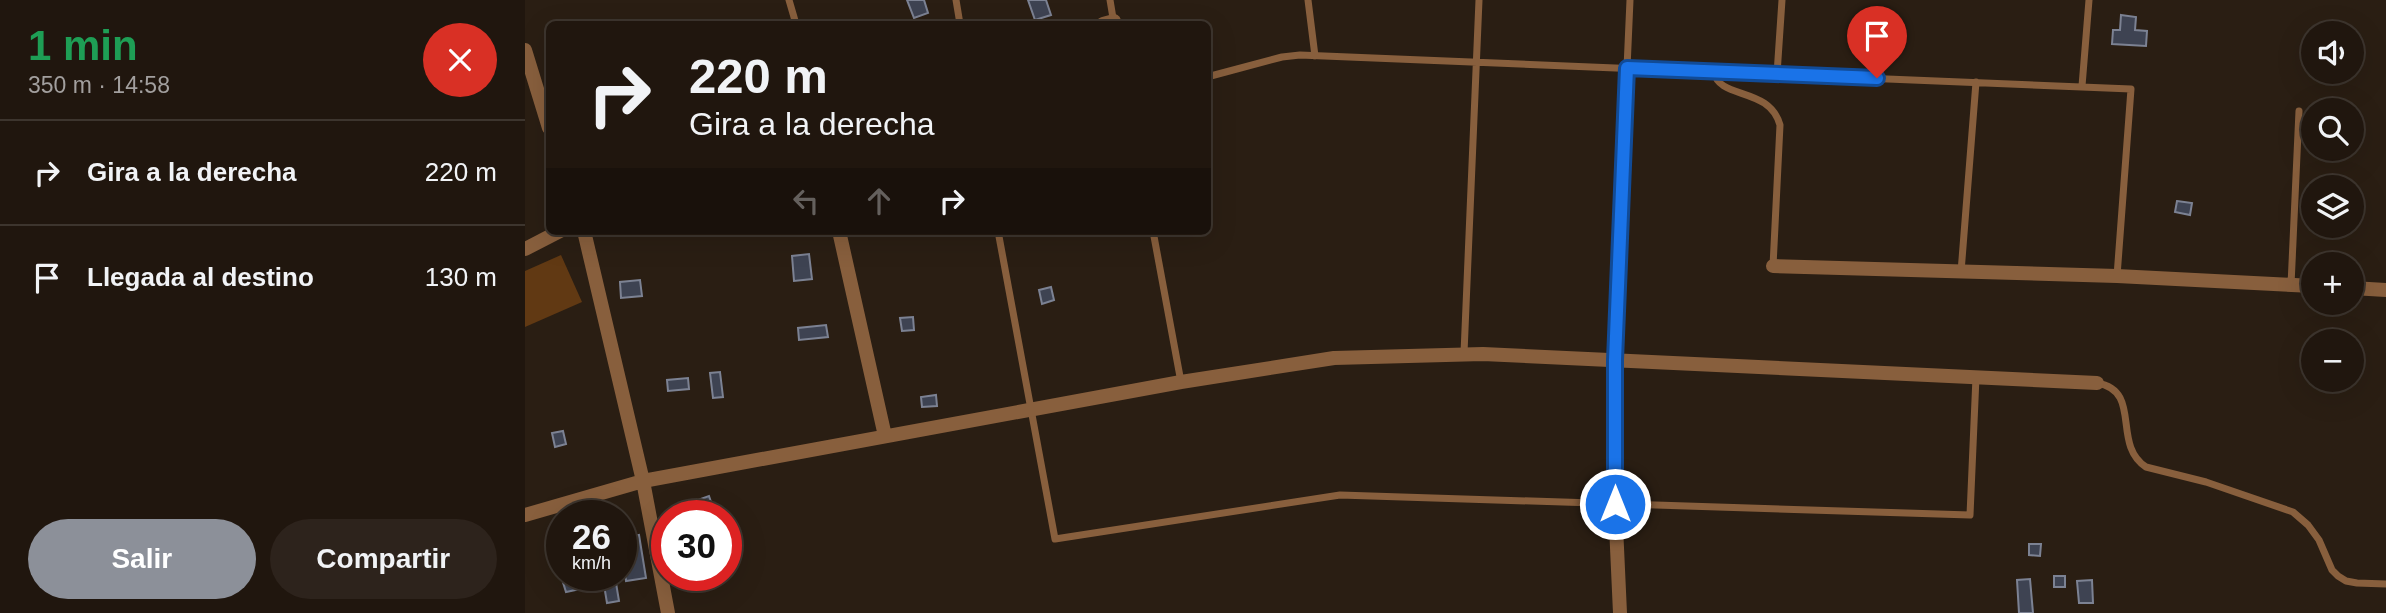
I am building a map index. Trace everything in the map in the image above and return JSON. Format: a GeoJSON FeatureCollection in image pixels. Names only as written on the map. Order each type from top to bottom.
{"type":"FeatureCollection","features":[{"type":"Feature","properties":{"kind":"street"},"geometry":{"type":"LineString","coordinates":[[525,50],[546,118]]}},
{"type":"Feature","properties":{"kind":"street"},"geometry":{"type":"LineString","coordinates":[[1620,613],[1615,504],[1615,360],[1627,68]]}},
{"type":"Feature","properties":{"kind":"street"},"geometry":{"type":"LineString","coordinates":[[525,249],[552,235]]}},
{"type":"Feature","properties":{"kind":"street"},"geometry":{"type":"LineString","coordinates":[[586,235],[643,481],[668,613]]}},
{"type":"Feature","properties":{"kind":"street"},"geometry":{"type":"LineString","coordinates":[[840,235],[885,436]]}},
{"type":"Feature","properties":{"kind":"street"},"geometry":{"type":"LineString","coordinates":[[1773,266],[2117,276],[2301,285]]}},
{"type":"Feature","properties":{"kind":"street"},"geometry":{"type":"LineString","coordinates":[[2364,289],[2386,290]]}},
{"type":"Feature","properties":{"kind":"street"},"geometry":{"type":"LineString","coordinates":[[525,515],[643,481],[1181,382],[1334,358],[1464,353],[2097,383]]}},
{"type":"Feature","properties":{"kind":"lane"},"geometry":{"type":"LineString","coordinates":[[789,0],[795,21]]}},
{"type":"Feature","properties":{"kind":"lane"},"geometry":{"type":"LineString","coordinates":[[956,0],[960,21]]}},
{"type":"Feature","properties":{"kind":"lane"},"geometry":{"type":"LineString","coordinates":[[1109,0],[1110,21]]}},
{"type":"Feature","properties":{"kind":"lane"},"geometry":{"type":"LineString","coordinates":[[1308,0],[1315,56]]}},
{"type":"Feature","properties":{"kind":"lane"},"geometry":{"type":"LineString","coordinates":[[1464,353],[1479,0]]}},
{"type":"Feature","properties":{"kind":"lane"},"geometry":{"type":"LineString","coordinates":[[1627,68],[1630,0]]}},
{"type":"Feature","properties":{"kind":"lane"},"geometry":{"type":"LineString","coordinates":[[1777,74],[1782,0]]}},
{"type":"Feature","properties":{"kind":"lane"},"geometry":{"type":"LineString","coordinates":[[2081,86],[2089,0]]}},
{"type":"Feature","properties":{"kind":"lane"},"geometry":{"type":"LineString","coordinates":[[1211,75],[1282,57],[1315,56],[2131,89],[2117,276]]}},
{"type":"Feature","properties":{"kind":"lane"},"geometry":{"type":"LineString","coordinates":[[1714,72],[1715,78],[1723,85],[1769,105],[1778,117],[1780,125],[1773,266]]}},
{"type":"Feature","properties":{"kind":"lane"},"geometry":{"type":"LineString","coordinates":[[1961,272],[1976,82]]}},
{"type":"Feature","properties":{"kind":"lane"},"geometry":{"type":"LineString","coordinates":[[2291,285],[2299,111]]}},
{"type":"Feature","properties":{"kind":"lane"},"geometry":{"type":"LineString","coordinates":[[999,235],[1055,539],[1339,495],[1970,515],[1976,377]]}},
{"type":"Feature","properties":{"kind":"lane"},"geometry":{"type":"LineString","coordinates":[[1154,235],[1181,382]]}},
{"type":"Feature","properties":{"kind":"lane"},"geometry":{"type":"LineString","coordinates":[[2097,383],[2107,385],[2118,392],[2123,405],[2130,448],[2139,463],[2206,482],[2293,512],[2308,525],[2319,540],[2332,570],[2338,576],[2357,583],[2386,584]]}},
{"type":"Feature","properties":{"kind":"shaded area"},"geometry":{"type":"Polygon","coordinates":[[[561,255],[582,302],[525,327],[525,271],[561,255]]]}},
{"type":"Feature","properties":{"kind":"building"},"geometry":{"type":"Polygon","coordinates":[[[907,0],[924,0],[928,13],[914,18],[907,0]]]}},
{"type":"Feature","properties":{"kind":"building"},"geometry":{"type":"Polygon","coordinates":[[[1028,0],[1046,0],[1051,15],[1035,20],[1028,0]]]}},
{"type":"Feature","properties":{"kind":"building"},"geometry":{"type":"Polygon","coordinates":[[[2121,15],[2136,17],[2135,30],[2147,31],[2146,46],[2112,44],[2113,30],[2120,30],[2121,15]]]}},
{"type":"Feature","properties":{"kind":"building"},"geometry":{"type":"Polygon","coordinates":[[[2177,201],[2192,203],[2190,215],[2175,212],[2177,201]]]}},
{"type":"Feature","properties":{"kind":"building"},"geometry":{"type":"Polygon","coordinates":[[[809,254],[812,279],[794,281],[792,256],[809,254]]]}},
{"type":"Feature","properties":{"kind":"building"},"geometry":{"type":"Polygon","coordinates":[[[640,280],[642,296],[621,298],[620,282],[640,280]]]}},
{"type":"Feature","properties":{"kind":"building"},"geometry":{"type":"Polygon","coordinates":[[[1051,287],[1054,300],[1042,304],[1039,290],[1051,287]]]}},
{"type":"Feature","properties":{"kind":"building"},"geometry":{"type":"Polygon","coordinates":[[[913,317],[914,330],[902,331],[900,318],[913,317]]]}},
{"type":"Feature","properties":{"kind":"building"},"geometry":{"type":"Polygon","coordinates":[[[826,325],[828,337],[799,340],[798,328],[826,325]]]}},
{"type":"Feature","properties":{"kind":"building"},"geometry":{"type":"Polygon","coordinates":[[[720,372],[723,397],[713,398],[710,373],[720,372]]]}},
{"type":"Feature","properties":{"kind":"building"},"geometry":{"type":"Polygon","coordinates":[[[688,378],[689,389],[668,391],[667,380],[688,378]]]}},
{"type":"Feature","properties":{"kind":"building"},"geometry":{"type":"Polygon","coordinates":[[[936,395],[937,406],[922,407],[921,397],[936,395]]]}},
{"type":"Feature","properties":{"kind":"building"},"geometry":{"type":"Polygon","coordinates":[[[563,431],[566,444],[555,447],[552,433],[563,431]]]}},
{"type":"Feature","properties":{"kind":"building"},"geometry":{"type":"Polygon","coordinates":[[[637,535],[646,578],[637,579],[637,535]]]}},
{"type":"Feature","properties":{"kind":"building"},"geometry":{"type":"Polygon","coordinates":[[[2029,544],[2041,544],[2040,556],[2029,555],[2029,544]]]}},
{"type":"Feature","properties":{"kind":"building"},"geometry":{"type":"Polygon","coordinates":[[[2054,576],[2065,576],[2065,587],[2054,587],[2054,576]]]}},
{"type":"Feature","properties":{"kind":"building"},"geometry":{"type":"Polygon","coordinates":[[[2030,579],[2033,613],[2019,613],[2017,580],[2030,579]]]}},
{"type":"Feature","properties":{"kind":"building"},"geometry":{"type":"Polygon","coordinates":[[[2092,580],[2093,603],[2079,603],[2077,581],[2092,580]]]}},
{"type":"Feature","properties":{"kind":"building"},"geometry":{"type":"Polygon","coordinates":[[[605,591],[617,591],[619,601],[607,603],[605,591]]]}},
{"type":"Feature","properties":{"kind":"route"},"geometry":{"type":"LineString","coordinates":[[1615,504],[1615,360],[1627,68],[1877,78]]}}]}
